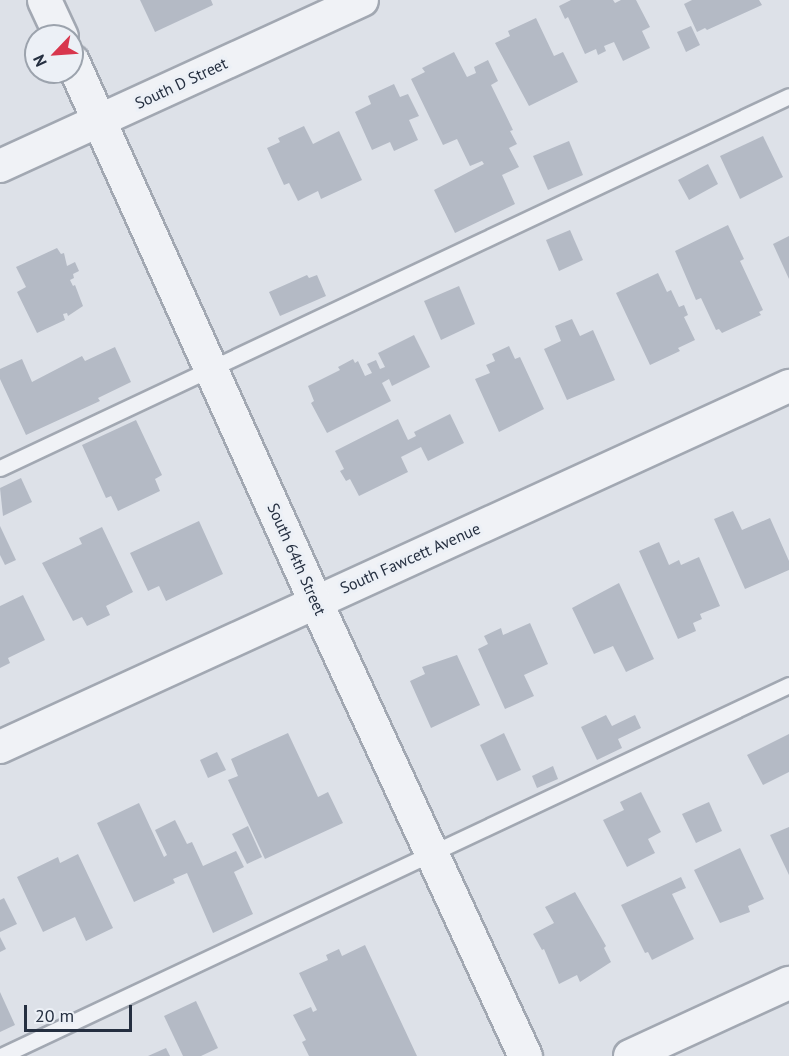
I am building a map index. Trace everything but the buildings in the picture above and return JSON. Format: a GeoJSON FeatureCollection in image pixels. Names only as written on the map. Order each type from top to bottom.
{"type":"FeatureCollection","features":[{"type":"Feature","properties":{"kind":"street"},"geometry":{"type":"LineString","coordinates":[[44,0],[55,24]]}},
{"type":"Feature","properties":{"kind":"street","name":"South D Street"},"geometry":{"type":"LineString","coordinates":[[0,166],[362,0]]}},
{"type":"Feature","properties":{"kind":"street","name":"South 64th Street"},"geometry":{"type":"LineString","coordinates":[[83,84],[315,601],[525,1056]]}},
{"type":"Feature","properties":{"kind":"street","name":"South Fawcett Avenue"},"geometry":{"type":"LineString","coordinates":[[0,747],[789,386]]}},
{"type":"Feature","properties":{"kind":"street"},"geometry":{"type":"LineString","coordinates":[[630,1056],[789,983]]}},
{"type":"Feature","properties":{"kind":"lane"},"geometry":{"type":"LineString","coordinates":[[0,468],[789,96]]}},
{"type":"Feature","properties":{"kind":"lane"},"geometry":{"type":"LineString","coordinates":[[1,1056],[789,685]]}}]}
